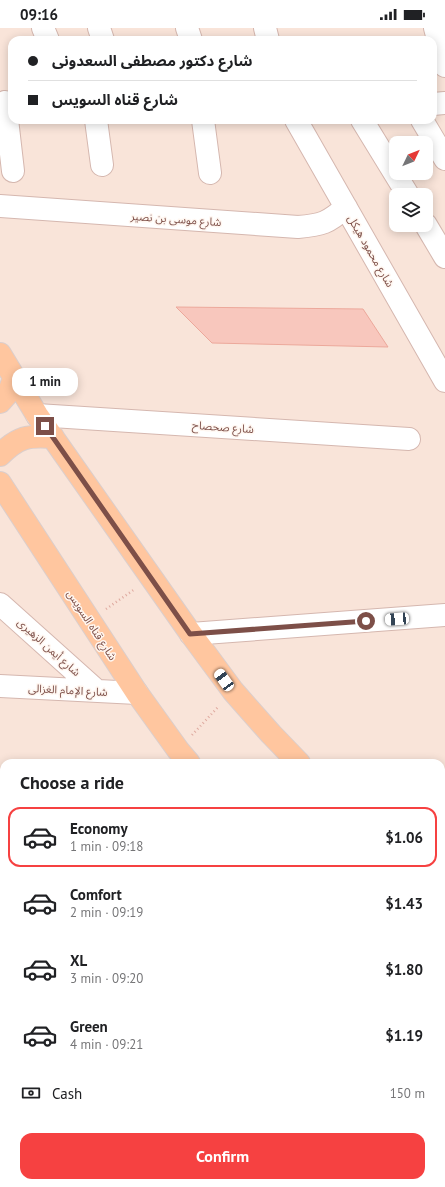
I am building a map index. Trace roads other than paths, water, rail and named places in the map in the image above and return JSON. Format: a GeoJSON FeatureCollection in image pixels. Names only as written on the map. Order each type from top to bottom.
{"type":"FeatureCollection","features":[{"type":"Feature","properties":{"kind":"main road"},"geometry":{"type":"LineString","coordinates":[[0,354],[37,415],[190,634],[233,691],[295,759]]}},
{"type":"Feature","properties":{"kind":"main road"},"geometry":{"type":"LineString","coordinates":[[0,402],[9,392],[14,378]]}},
{"type":"Feature","properties":{"kind":"main road"},"geometry":{"type":"LineString","coordinates":[[0,455],[9,445],[22,438],[37,435],[53,437]]}},
{"type":"Feature","properties":{"kind":"main road","name":"شارع قناه السويس"},"geometry":{"type":"LineString","coordinates":[[0,483],[136,693],[184,757]]}},
{"type":"Feature","properties":{"kind":"street"},"geometry":{"type":"LineString","coordinates":[[437,42],[445,66]]}},
{"type":"Feature","properties":{"kind":"street"},"geometry":{"type":"LineString","coordinates":[[6,102],[8,122]]}},
{"type":"Feature","properties":{"kind":"street"},"geometry":{"type":"LineString","coordinates":[[8,124],[13,171]]}},
{"type":"Feature","properties":{"kind":"street"},"geometry":{"type":"LineString","coordinates":[[97,124],[102,165]]}},
{"type":"Feature","properties":{"kind":"street"},"geometry":{"type":"LineString","coordinates":[[204,124],[210,173]]}},
{"type":"Feature","properties":{"kind":"street","name":"شارع محمود هيكل"},"geometry":{"type":"LineString","coordinates":[[298,124],[445,381]]}},
{"type":"Feature","properties":{"kind":"street"},"geometry":{"type":"LineString","coordinates":[[364,124],[404,188]]}},
{"type":"Feature","properties":{"kind":"street"},"geometry":{"type":"LineString","coordinates":[[424,124],[445,159]]}},
{"type":"Feature","properties":{"kind":"street","name":"شارع موسى بن نصير"},"geometry":{"type":"LineString","coordinates":[[0,206],[298,227],[316,226],[332,219],[346,207]]}},
{"type":"Feature","properties":{"kind":"street"},"geometry":{"type":"LineString","coordinates":[[430,232],[445,257]]}},
{"type":"Feature","properties":{"kind":"street","name":"شارع صحصاح"},"geometry":{"type":"LineString","coordinates":[[37,415],[409,439]]}},
{"type":"Feature","properties":{"kind":"street","name":"شارع أيمن الزهيرى"},"geometry":{"type":"LineString","coordinates":[[0,604],[97,691]]}},
{"type":"Feature","properties":{"kind":"street"},"geometry":{"type":"LineString","coordinates":[[190,634],[445,615]]}},
{"type":"Feature","properties":{"kind":"street","name":"شارع الإمام الغزالى"},"geometry":{"type":"LineString","coordinates":[[0,686],[136,693]]}}]}
